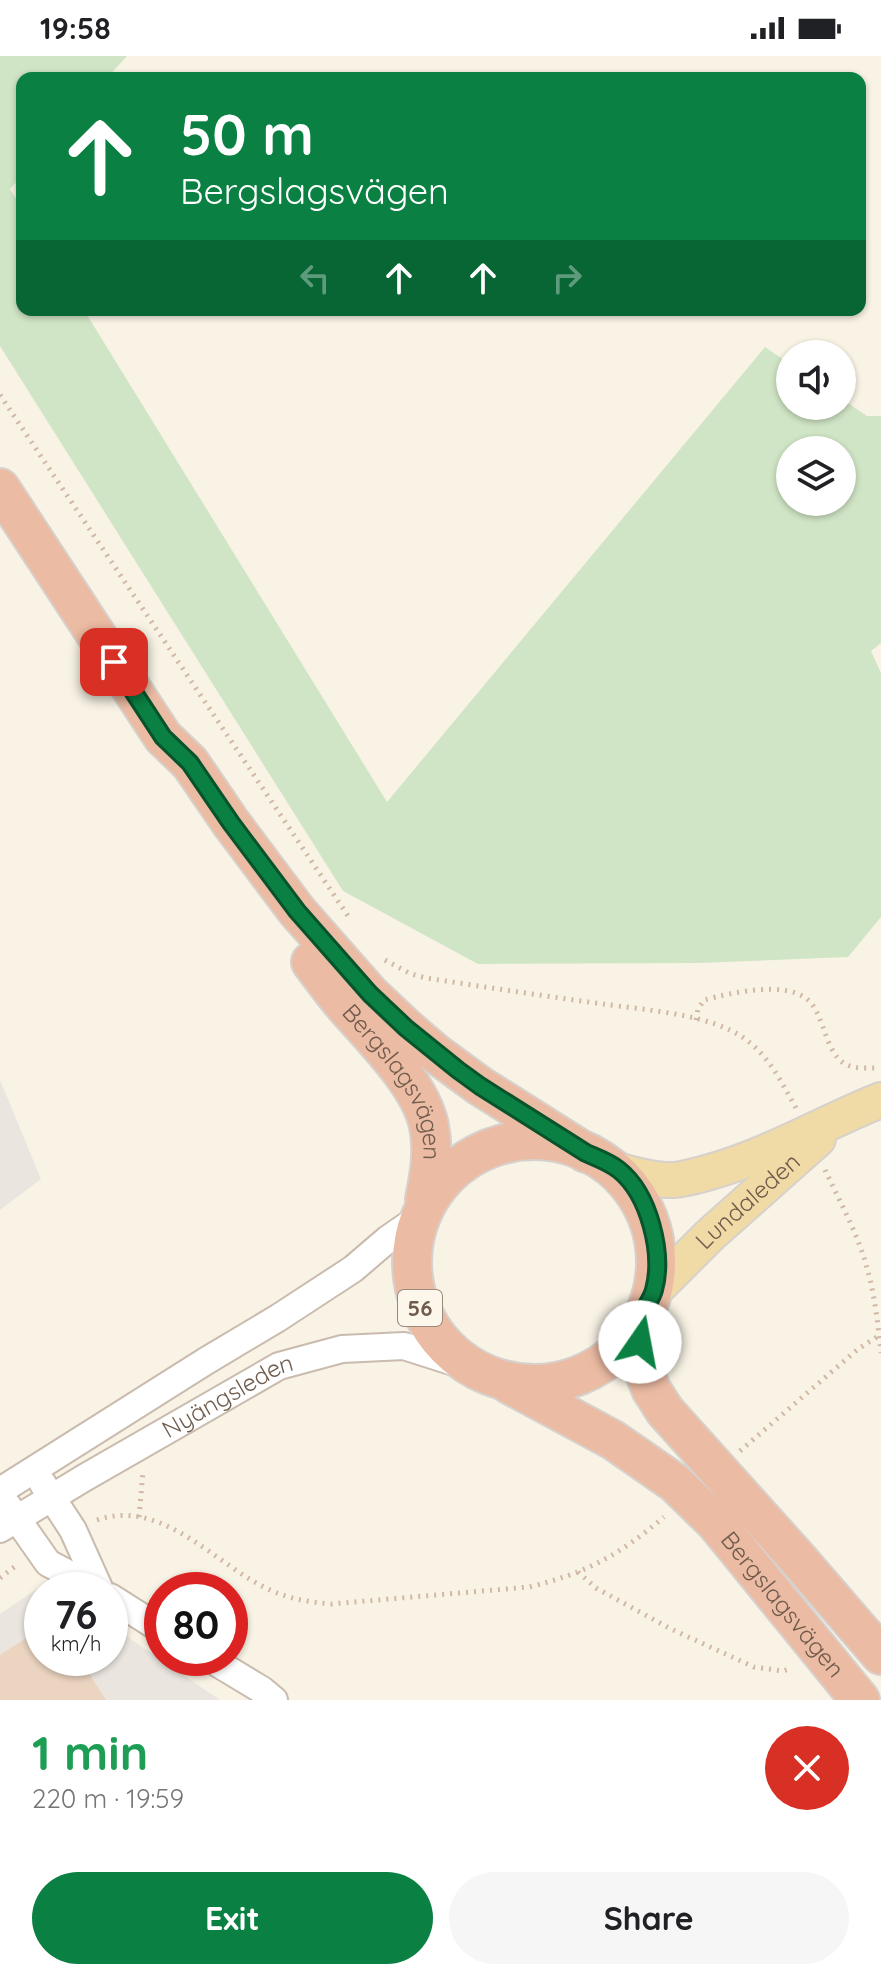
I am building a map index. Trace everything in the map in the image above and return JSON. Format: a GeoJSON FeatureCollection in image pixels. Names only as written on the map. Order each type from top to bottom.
{"type":"FeatureCollection","features":[{"type":"Feature","properties":{"kind":"highway","name":"Bergslagsvägen"},"geometry":{"type":"LineString","coordinates":[[0,488],[163,737],[190,763],[297,911],[370,994],[458,1070],[586,1153]]}},
{"type":"Feature","properties":{"kind":"highway","name":"Bergslagsvägen"},"geometry":{"type":"LineString","coordinates":[[163,737],[168,754],[187,786],[251,880],[335,994],[414,1091],[429,1125],[432,1164],[421,1209]]}},
{"type":"Feature","properties":{"kind":"highway","name":"56"},"geometry":{"type":"LineString","coordinates":[[489,1375],[440,1339],[424,1317],[412,1280],[412,1233],[421,1209],[441,1180],[469,1157],[497,1145],[530,1140],[586,1153],[621,1171],[645,1206],[659,1258],[647,1306]]}},
{"type":"Feature","properties":{"kind":"highway","name":"Bergslagsvägen"},"geometry":{"type":"LineString","coordinates":[[647,1306],[641,1363],[651,1389],[665,1411],[881,1655]]}},
{"type":"Feature","properties":{"kind":"highway"},"geometry":{"type":"LineString","coordinates":[[489,1375],[537,1385],[569,1380],[600,1364],[621,1348],[647,1306]]}},
{"type":"Feature","properties":{"kind":"highway","name":"Bergslagsvägen"},"geometry":{"type":"LineString","coordinates":[[489,1375],[613,1440],[675,1483],[716,1523],[860,1700]]}},
{"type":"Feature","properties":{"kind":"main road","name":"Lundaleden"},"geometry":{"type":"LineString","coordinates":[[647,1306],[710,1235],[878,1084]]}},
{"type":"Feature","properties":{"kind":"main road","name":"Lundaleden"},"geometry":{"type":"LineString","coordinates":[[621,1171],[643,1178],[673,1180],[696,1176],[750,1159],[843,1115]]}},
{"type":"Feature","properties":{"kind":"street","name":"Nyängsleden"},"geometry":{"type":"LineString","coordinates":[[0,1492],[353,1269],[421,1209]]}},
{"type":"Feature","properties":{"kind":"street","name":"Nyängsleden"},"geometry":{"type":"LineString","coordinates":[[8,1524],[279,1366],[342,1349],[404,1346],[489,1375]]}},
{"type":"Feature","properties":{"kind":"street"},"geometry":{"type":"LineString","coordinates":[[33,1469],[73,1530],[92,1572]]}},
{"type":"Feature","properties":{"kind":"street"},"geometry":{"type":"LineString","coordinates":[[0,1492],[8,1524],[39,1550],[48,1563],[65,1572]]}},
{"type":"Feature","properties":{"kind":"street"},"geometry":{"type":"LineString","coordinates":[[239,1676],[274,1700]]}},
{"type":"Feature","properties":{"kind":"path"},"geometry":{"type":"LineString","coordinates":[[0,395],[355,928]]}},
{"type":"Feature","properties":{"kind":"path"},"geometry":{"type":"LineString","coordinates":[[378,954],[393,966],[426,978],[718,1024],[745,1038],[766,1059],[798,1110]]}},
{"type":"Feature","properties":{"kind":"path"},"geometry":{"type":"LineString","coordinates":[[696,1020],[704,1000],[774,989],[792,991],[807,998],[817,1010],[834,1053],[843,1063],[878,1084]]}},
{"type":"Feature","properties":{"kind":"path"},"geometry":{"type":"LineString","coordinates":[[819,1159],[854,1232],[866,1265],[881,1353]]}},
{"type":"Feature","properties":{"kind":"path"},"geometry":{"type":"LineString","coordinates":[[738,1452],[858,1349],[880,1335]]}},
{"type":"Feature","properties":{"kind":"path"},"geometry":{"type":"LineString","coordinates":[[139,1517],[143,1469]]}},
{"type":"Feature","properties":{"kind":"path"},"geometry":{"type":"LineString","coordinates":[[73,1530],[101,1518],[139,1517],[170,1527],[268,1589],[303,1602],[331,1604],[529,1587],[578,1572],[616,1554],[672,1510]]}},
{"type":"Feature","properties":{"kind":"path"},"geometry":{"type":"LineString","coordinates":[[0,1578],[39,1550]]}},
{"type":"Feature","properties":{"kind":"path"},"geometry":{"type":"LineString","coordinates":[[578,1572],[596,1588],[671,1629],[754,1667],[783,1671],[796,1667]]}},
{"type":"Feature","properties":{"kind":"shaded area"},"geometry":{"type":"Polygon","coordinates":[[[0,1080],[41,1179],[0,1210],[0,1080]]]}},
{"type":"Feature","properties":{"kind":"shaded area"},"geometry":{"type":"Polygon","coordinates":[[[24,1598],[24,1676],[128,1676],[128,1637],[144,1648],[144,1676],[185,1676],[220,1700],[0,1700],[0,1614],[24,1598]]]}},
{"type":"Feature","properties":{"kind":"green space"},"geometry":{"type":"Polygon","coordinates":[[[0,56],[127,56],[112,72],[16,72],[16,182],[10,189],[16,198],[16,316],[88,316],[387,802],[765,347],[776,354],[776,420],[856,420],[856,409],[867,416],[881,416],[881,643],[871,651],[881,673],[881,917],[848,957],[699,963],[478,964],[343,891],[0,346],[0,56]]]}},
{"type":"Feature","properties":{"kind":"building"},"geometry":{"type":"Polygon","coordinates":[[[24,1640],[24,1676],[91,1676],[106,1700],[0,1700],[0,1655],[24,1640]]]}},
{"type":"Feature","properties":{"kind":"route"},"geometry":{"type":"LineString","coordinates":[[114,662],[163,737],[190,763],[297,911],[370,994],[435,1053],[480,1086],[586,1153],[621,1171],[645,1206],[659,1258],[654,1291],[639,1321],[640,1342]]}}]}
